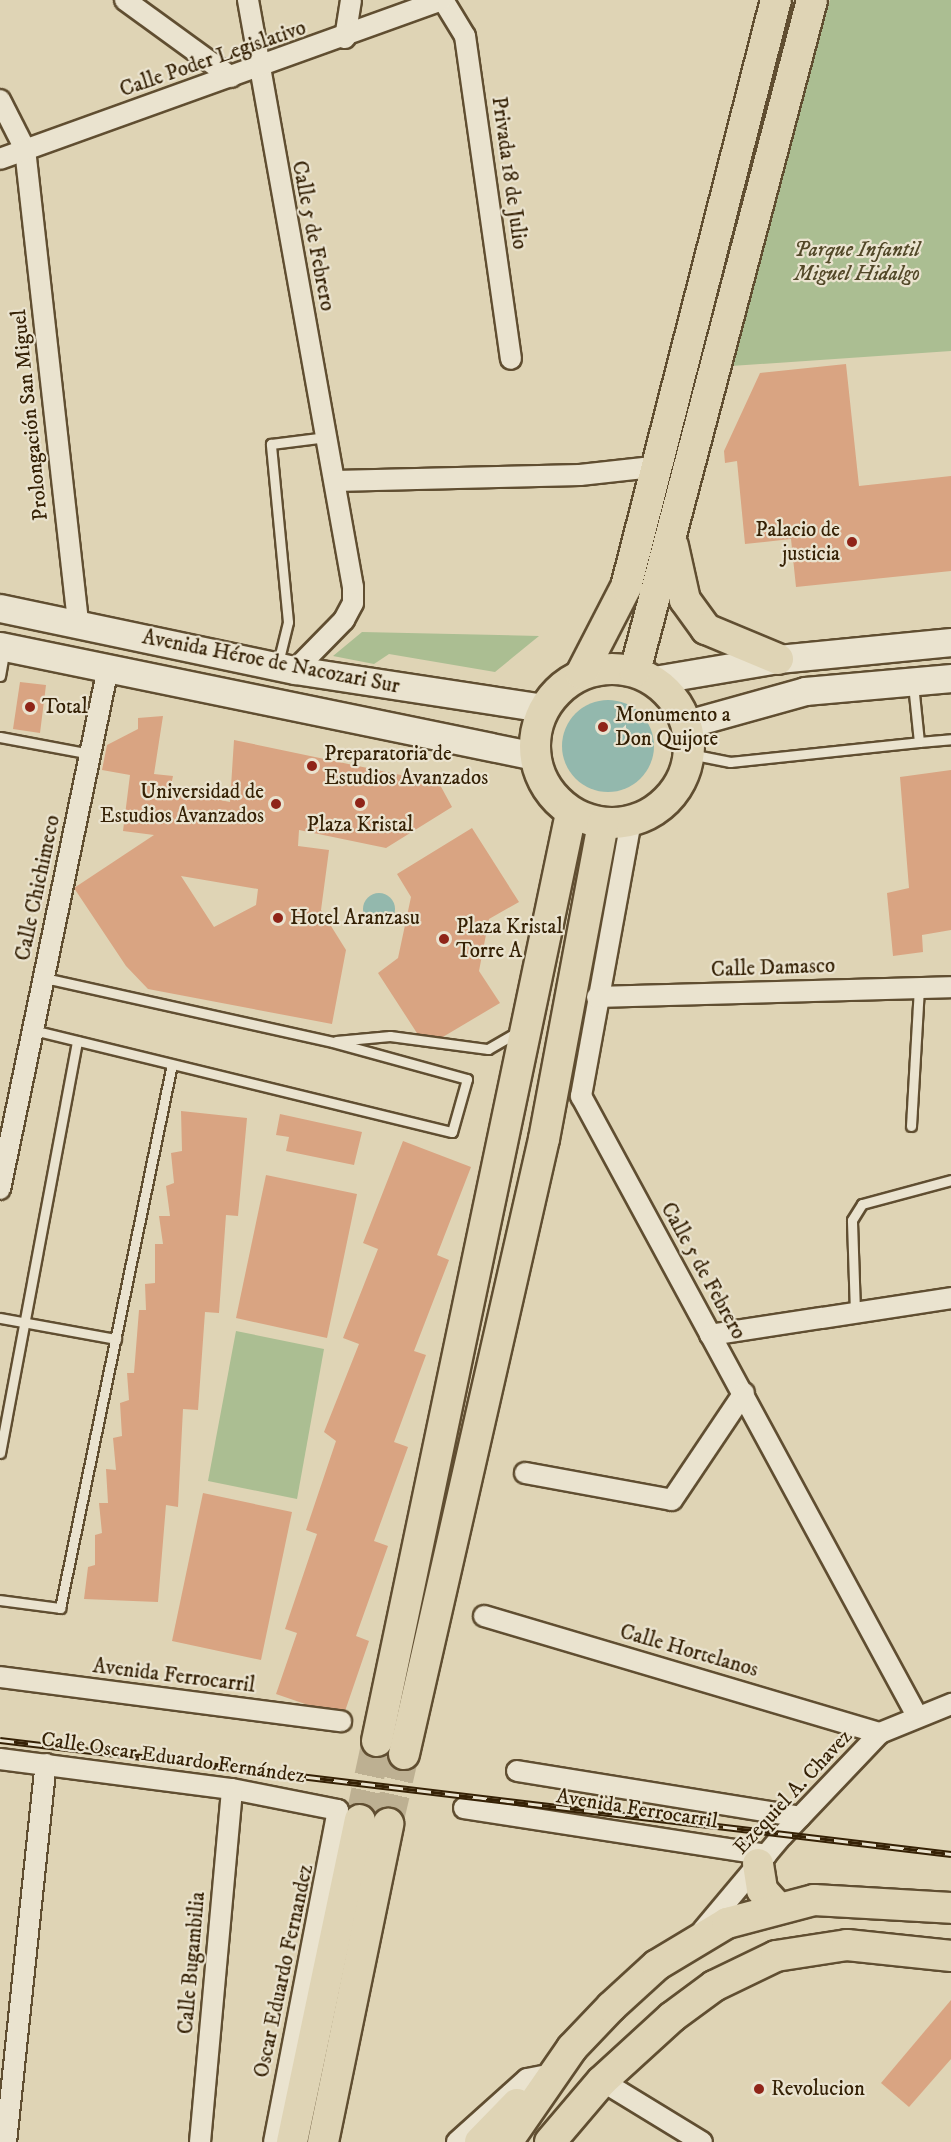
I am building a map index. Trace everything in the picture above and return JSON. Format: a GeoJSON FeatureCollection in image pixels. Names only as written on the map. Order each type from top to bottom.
{"type":"FeatureCollection","features":[{"type":"Feature","properties":{"kind":"main road"},"geometry":{"type":"LineString","coordinates":[[644,675],[672,696],[687,724],[690,754],[673,792],[657,810],[617,822],[571,813],[544,784],[535,756],[544,708],[581,674],[626,587],[653,467],[776,0]]}},
{"type":"Feature","properties":{"kind":"main road"},"geometry":{"type":"LineString","coordinates":[[644,675],[672,537],[812,0]]}},
{"type":"Feature","properties":{"kind":"main road"},"geometry":{"type":"LineString","coordinates":[[672,537],[685,600],[706,629],[778,659]]}},
{"type":"Feature","properties":{"kind":"main road","name":"Avenida Héroe de Nacozari Sur"},"geometry":{"type":"LineString","coordinates":[[0,608],[286,668],[544,708]]}},
{"type":"Feature","properties":{"kind":"main road"},"geometry":{"type":"LineString","coordinates":[[581,674],[606,668],[644,675],[951,642]]}},
{"type":"Feature","properties":{"kind":"main road","name":"Avenida Héroe de Nacozari Sur"},"geometry":{"type":"LineString","coordinates":[[3,647],[535,756]]}},
{"type":"Feature","properties":{"kind":"main road"},"geometry":{"type":"LineString","coordinates":[[687,724],[805,691],[951,678]]}},
{"type":"Feature","properties":{"kind":"main road"},"geometry":{"type":"LineString","coordinates":[[377,1741],[571,813]]}},
{"type":"Feature","properties":{"kind":"main road"},"geometry":{"type":"LineString","coordinates":[[404,1754],[617,822]]}},
{"type":"Feature","properties":{"kind":"main road"},"geometry":{"type":"LineString","coordinates":[[292,2142],[362,1818]]}},
{"type":"Feature","properties":{"kind":"main road"},"geometry":{"type":"LineString","coordinates":[[323,2142],[362,1818]]}},
{"type":"Feature","properties":{"kind":"main road"},"geometry":{"type":"LineString","coordinates":[[762,1860],[762,1890],[778,1908]]}},
{"type":"Feature","properties":{"kind":"main road"},"geometry":{"type":"LineString","coordinates":[[507,2142],[550,2079],[611,2007],[657,1965],[727,1923],[814,1900],[859,1899],[951,1908]]}},
{"type":"Feature","properties":{"kind":"main road"},"geometry":{"type":"LineString","coordinates":[[550,2142],[602,2081],[714,1986],[776,1956],[847,1945],[951,1956]]}},
{"type":"Feature","properties":{"kind":"main road"},"geometry":{"type":"LineString","coordinates":[[602,2081],[600,2031],[611,2007]]}},
{"type":"Feature","properties":{"kind":"main road"},"geometry":{"type":"LineString","coordinates":[[480,2142],[503,2116],[550,2079]]}},
{"type":"Feature","properties":{"kind":"street"},"geometry":{"type":"LineString","coordinates":[[125,0],[231,77]]}},
{"type":"Feature","properties":{"kind":"street","name":"Calle 5 de Febrero"},"geometry":{"type":"LineString","coordinates":[[248,0],[258,69],[336,481],[354,603],[286,668]]}},
{"type":"Feature","properties":{"kind":"street"},"geometry":{"type":"LineString","coordinates":[[345,38],[351,0]]}},
{"type":"Feature","properties":{"kind":"street","name":"Calle Poder Legislativo"},"geometry":{"type":"LineString","coordinates":[[0,159],[345,38],[442,0]]}},
{"type":"Feature","properties":{"kind":"street","name":"Privada 18 de Julio"},"geometry":{"type":"LineString","coordinates":[[442,0],[465,36],[511,359]]}},
{"type":"Feature","properties":{"kind":"street","name":"Prolongación San Miguel"},"geometry":{"type":"LineString","coordinates":[[0,100],[25,149],[78,624]]}},
{"type":"Feature","properties":{"kind":"street"},"geometry":{"type":"LineString","coordinates":[[336,481],[580,475],[653,467]]}},
{"type":"Feature","properties":{"kind":"street","name":"Calle Chichimeco"},"geometry":{"type":"LineString","coordinates":[[0,1189],[108,668]]}},
{"type":"Feature","properties":{"kind":"street","name":"Calle 5 de Febrero"},"geometry":{"type":"LineString","coordinates":[[617,822],[597,997],[581,1096],[916,1714]]}},
{"type":"Feature","properties":{"kind":"street","name":"Calle Damasco"},"geometry":{"type":"LineString","coordinates":[[597,997],[951,987]]}},
{"type":"Feature","properties":{"kind":"street"},"geometry":{"type":"LineString","coordinates":[[710,1335],[951,1298]]}},
{"type":"Feature","properties":{"kind":"street"},"geometry":{"type":"LineString","coordinates":[[525,1473],[672,1500],[744,1394]]}},
{"type":"Feature","properties":{"kind":"street","name":"Calle Hortelanos"},"geometry":{"type":"LineString","coordinates":[[484,1616],[880,1733]]}},
{"type":"Feature","properties":{"kind":"street","name":"Avenida Ferrocarril"},"geometry":{"type":"LineString","coordinates":[[0,1677],[341,1721]]}},
{"type":"Feature","properties":{"kind":"street","name":"Ezequiel A. Chavez"},"geometry":{"type":"LineString","coordinates":[[693,1942],[800,1817],[880,1733],[916,1714],[951,1704]]}},
{"type":"Feature","properties":{"kind":"street","name":"Calle Oscar Eduardo Fernández"},"geometry":{"type":"LineString","coordinates":[[0,1759],[232,1789],[362,1818]]}},
{"type":"Feature","properties":{"kind":"street"},"geometry":{"type":"LineString","coordinates":[[6,2142],[46,1764]]}},
{"type":"Feature","properties":{"kind":"street","name":"Avenida Ferrocarril"},"geometry":{"type":"LineString","coordinates":[[517,1771],[800,1817]]}},
{"type":"Feature","properties":{"kind":"street","name":"Calle Bugambilia"},"geometry":{"type":"LineString","coordinates":[[201,2142],[232,1789]]}},
{"type":"Feature","properties":{"kind":"street","name":"Avenida Ferrocarril"},"geometry":{"type":"LineString","coordinates":[[464,1808],[762,1860]]}},
{"type":"Feature","properties":{"kind":"street","name":"Oscar Eduardo Fernandez"},"geometry":{"type":"LineString","coordinates":[[274,2142],[362,1818]]}},
{"type":"Feature","properties":{"kind":"street"},"geometry":{"type":"LineString","coordinates":[[457,2142],[527,2079],[550,2079]]}},
{"type":"Feature","properties":{"kind":"street"},"geometry":{"type":"LineString","coordinates":[[602,2081],[702,2142]]}},
{"type":"Feature","properties":{"kind":"lane"},"geometry":{"type":"LineString","coordinates":[[286,668],[288,622],[271,444],[327,437]]}},
{"type":"Feature","properties":{"kind":"lane"},"geometry":{"type":"LineString","coordinates":[[0,676],[3,647]]}},
{"type":"Feature","properties":{"kind":"lane"},"geometry":{"type":"LineString","coordinates":[[912,682],[919,742]]}},
{"type":"Feature","properties":{"kind":"lane"},"geometry":{"type":"LineString","coordinates":[[0,736],[91,754]]}},
{"type":"Feature","properties":{"kind":"lane"},"geometry":{"type":"LineString","coordinates":[[690,754],[730,762],[951,739]]}},
{"type":"Feature","properties":{"kind":"lane"},"geometry":{"type":"LineString","coordinates":[[33,1030],[452,1132],[467,1079],[333,1042],[44,978]]}},
{"type":"Feature","properties":{"kind":"lane"},"geometry":{"type":"LineString","coordinates":[[911,1126],[919,988]]}},
{"type":"Feature","properties":{"kind":"lane"},"geometry":{"type":"LineString","coordinates":[[333,1042],[390,1036],[488,1049],[528,1023]]}},
{"type":"Feature","properties":{"kind":"lane"},"geometry":{"type":"LineString","coordinates":[[0,1453],[77,1041]]}},
{"type":"Feature","properties":{"kind":"lane"},"geometry":{"type":"LineString","coordinates":[[0,1600],[60,1608],[172,1064]]}},
{"type":"Feature","properties":{"kind":"lane"},"geometry":{"type":"LineString","coordinates":[[855,1312],[852,1220],[862,1204],[951,1180]]}},
{"type":"Feature","properties":{"kind":"lane"},"geometry":{"type":"LineString","coordinates":[[0,1318],[116,1339]]}},
{"type":"Feature","properties":{"kind":"green space","name":"Parque Infantil Miguel Hidalgo"},"geometry":{"type":"Polygon","coordinates":[[[830,0],[951,0],[951,351],[731,366],[830,0]]]}},
{"type":"Feature","properties":{"kind":"green space"},"geometry":{"type":"Polygon","coordinates":[[[362,632],[539,636],[495,672],[389,654],[374,664],[333,656],[362,632]]]}},
{"type":"Feature","properties":{"kind":"green space"},"geometry":{"type":"Polygon","coordinates":[[[236,1331],[324,1349],[297,1499],[208,1481],[236,1331]]]}},
{"type":"Feature","properties":{"kind":"water"},"geometry":{"type":"Polygon","coordinates":[[[608,700],[625,704],[640,714],[650,729],[654,746],[650,763],[640,778],[625,788],[608,792],[591,788],[576,778],[566,763],[562,746],[566,729],[576,714],[591,704],[608,700]]]}},
{"type":"Feature","properties":{"kind":"water"},"geometry":{"type":"Polygon","coordinates":[[[379,893],[391,897],[395,909],[391,921],[379,925],[367,921],[363,909],[367,897],[379,893]]]}},
{"type":"Feature","properties":{"kind":"building"},"geometry":{"type":"Polygon","coordinates":[[[846,364],[859,486],[951,476],[951,571],[796,587],[791,539],[745,544],[737,461],[725,463],[724,451],[760,373],[846,364]]]}},
{"type":"Feature","properties":{"kind":"building","name":"Total"},"geometry":{"type":"Polygon","coordinates":[[[20,682],[46,685],[40,733],[13,729],[20,682]]]}},
{"type":"Feature","properties":{"kind":"building"},"geometry":{"type":"Polygon","coordinates":[[[163,716],[154,774],[173,776],[170,790],[230,802],[234,740],[439,783],[452,807],[386,848],[299,830],[298,846],[329,850],[321,910],[346,950],[332,1024],[148,989],[126,966],[74,888],[154,835],[123,831],[130,775],[102,770],[107,745],[138,729],[138,718],[163,716]],[[181,876],[214,927],[256,905],[258,889],[181,876]]]}},
{"type":"Feature","properties":{"kind":"building"},"geometry":{"type":"Polygon","coordinates":[[[951,770],[951,930],[922,935],[923,952],[893,956],[887,893],[909,888],[900,777],[951,770]]]}},
{"type":"Feature","properties":{"kind":"building","name":"Plaza Kristal Torre A"},"geometry":{"type":"Polygon","coordinates":[[[472,828],[519,902],[489,919],[479,971],[500,1003],[426,1047],[378,973],[398,958],[411,897],[397,874],[472,828]]]}},
{"type":"Feature","properties":{"kind":"building"},"geometry":{"type":"Polygon","coordinates":[[[181,1111],[247,1118],[238,1216],[226,1215],[219,1313],[205,1312],[198,1410],[183,1409],[178,1507],[166,1505],[158,1602],[84,1599],[88,1567],[95,1565],[95,1535],[102,1533],[99,1503],[108,1503],[106,1469],[116,1470],[113,1438],[122,1436],[120,1403],[129,1400],[127,1373],[134,1373],[139,1310],[146,1310],[145,1284],[155,1283],[155,1244],[163,1244],[159,1216],[170,1216],[166,1186],[174,1183],[171,1153],[182,1151],[181,1111]]]}},
{"type":"Feature","properties":{"kind":"building"},"geometry":{"type":"Polygon","coordinates":[[[280,1114],[362,1132],[354,1165],[286,1151],[289,1137],[276,1135],[280,1114]]]}},
{"type":"Feature","properties":{"kind":"building"},"geometry":{"type":"Polygon","coordinates":[[[403,1141],[471,1167],[437,1255],[449,1260],[414,1351],[426,1355],[394,1442],[408,1447],[374,1541],[388,1546],[356,1636],[369,1641],[343,1717],[276,1694],[297,1633],[285,1629],[317,1534],[306,1530],[336,1441],[324,1432],[359,1344],[343,1338],[378,1249],[363,1243],[403,1141]]]}},
{"type":"Feature","properties":{"kind":"building"},"geometry":{"type":"Polygon","coordinates":[[[266,1175],[357,1194],[327,1338],[236,1318],[266,1175]]]}},
{"type":"Feature","properties":{"kind":"building"},"geometry":{"type":"Polygon","coordinates":[[[203,1493],[292,1512],[261,1660],[172,1641],[203,1493]]]}},
{"type":"Feature","properties":{"kind":"building"},"geometry":{"type":"Polygon","coordinates":[[[951,2000],[951,2059],[909,2107],[881,2083],[951,2000]]]}},
{"type":"Feature","properties":{"kind":"tunnel"},"geometry":{"type":"LineString","coordinates":[[360,1820],[377,1741]]}},
{"type":"Feature","properties":{"kind":"tunnel"},"geometry":{"type":"LineString","coordinates":[[388,1824],[404,1754]]}},
{"type":"Feature","properties":{"kind":"railway"},"geometry":{"type":"LineString","coordinates":[[0,1740],[951,1854]]}},
{"type":"Feature","properties":{"kind":"place","name":"Palacio de justicia"},"geometry":{"type":"Point","coordinates":[852,542]}},
{"type":"Feature","properties":{"kind":"place","name":"Total"},"geometry":{"type":"Point","coordinates":[30,707]}},
{"type":"Feature","properties":{"kind":"place","name":"Monumento a Don Quijote"},"geometry":{"type":"Point","coordinates":[603,727]}},
{"type":"Feature","properties":{"kind":"place","name":"Preparatoria de Estudios Avanzados"},"geometry":{"type":"Point","coordinates":[312,766]}},
{"type":"Feature","properties":{"kind":"place","name":"Plaza Kristal"},"geometry":{"type":"Point","coordinates":[360,803]}},
{"type":"Feature","properties":{"kind":"place","name":"Universidad de Estudios Avanzados"},"geometry":{"type":"Point","coordinates":[276,804]}},
{"type":"Feature","properties":{"kind":"place","name":"Hotel Aranzasu"},"geometry":{"type":"Point","coordinates":[278,918]}},
{"type":"Feature","properties":{"kind":"place","name":"Plaza Kristal Torre A"},"geometry":{"type":"Point","coordinates":[444,939]}},
{"type":"Feature","properties":{"kind":"place","name":"Revolucion"},"geometry":{"type":"Point","coordinates":[759,2089]}}]}
